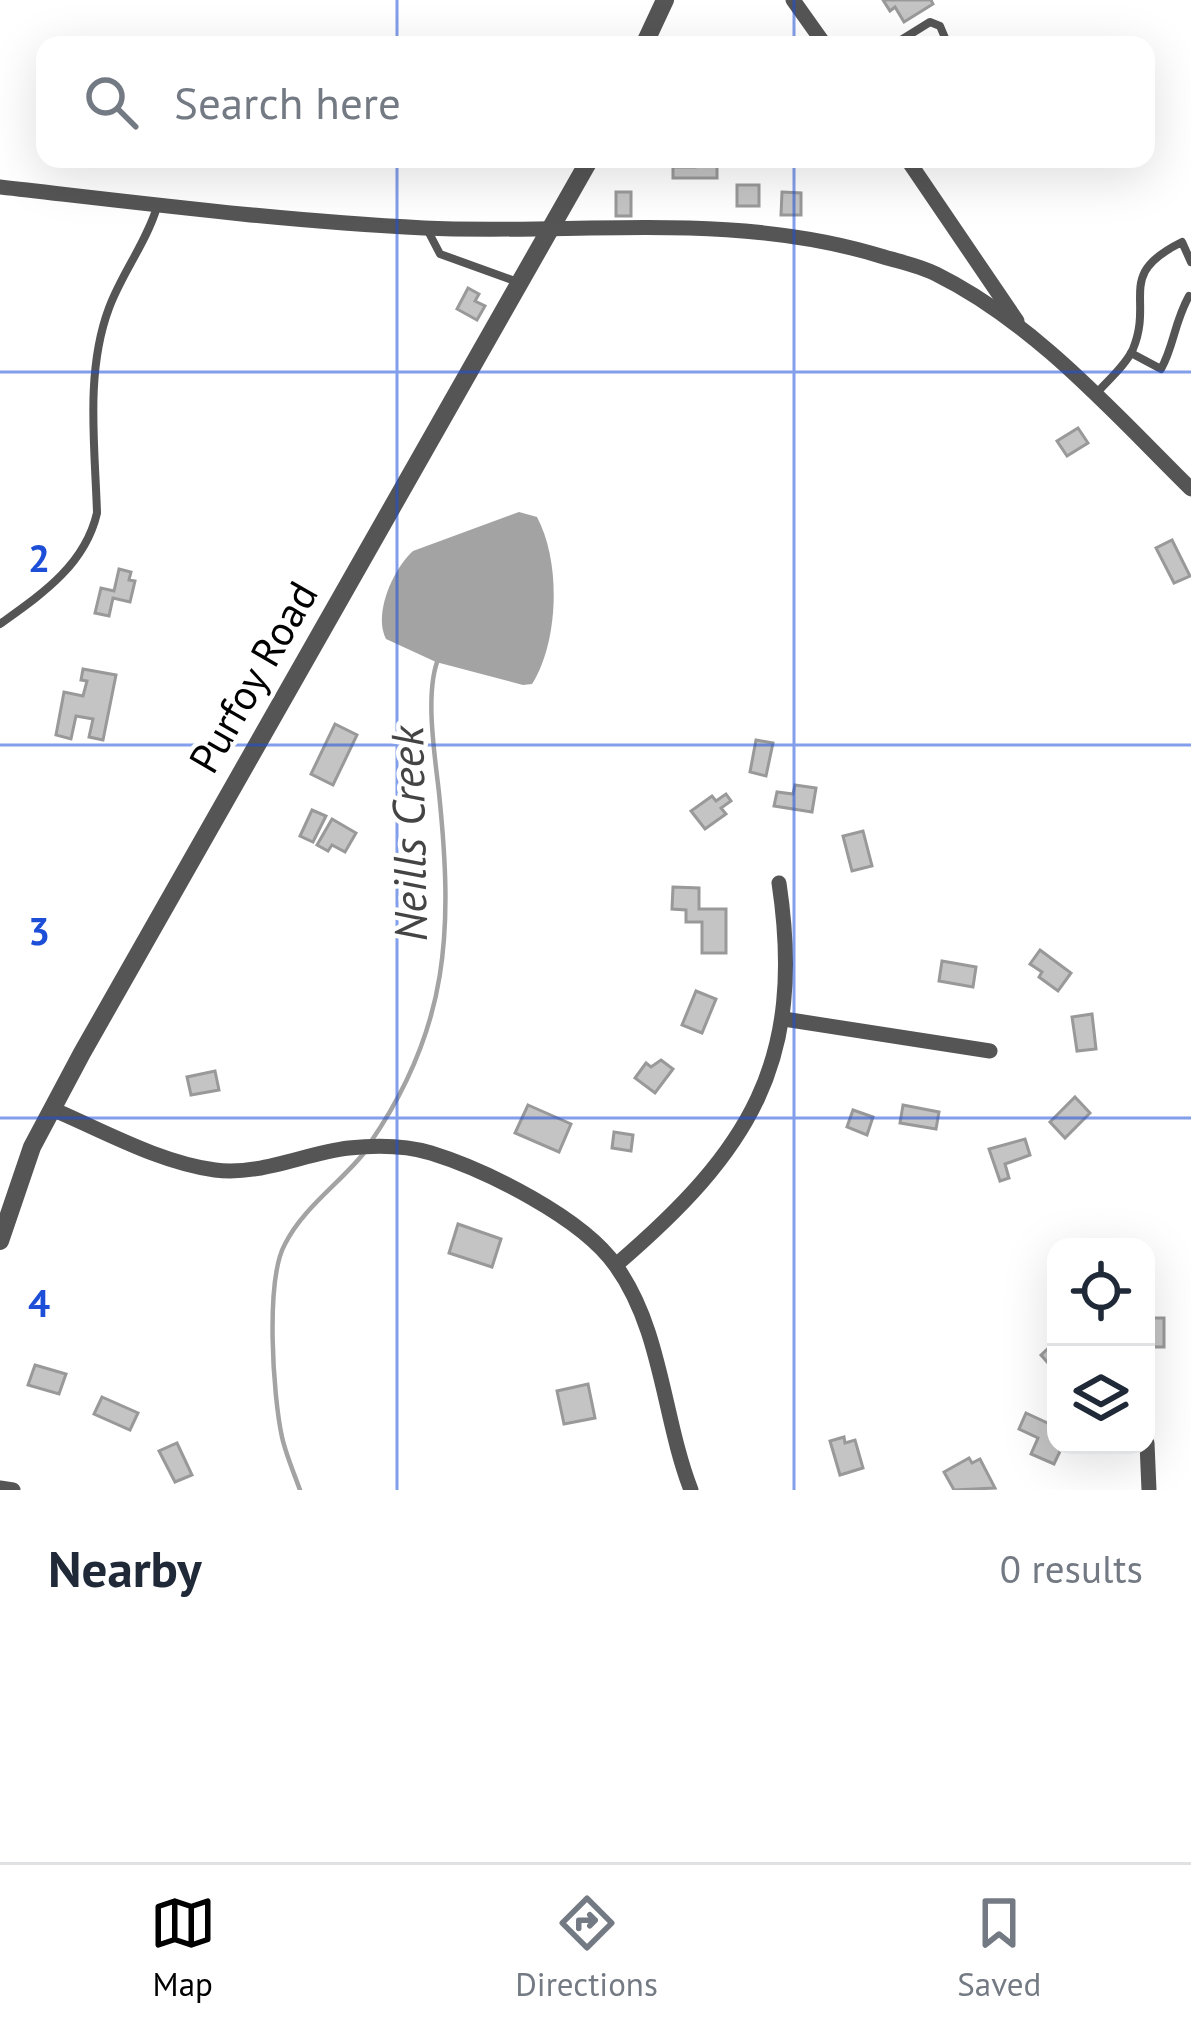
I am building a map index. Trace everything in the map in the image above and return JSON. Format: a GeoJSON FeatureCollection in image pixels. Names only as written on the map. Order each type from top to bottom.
{"type":"FeatureCollection","features":[{"type":"Feature","properties":{"kind":"street"},"geometry":{"type":"LineString","coordinates":[[648,36],[665,0]]}},
{"type":"Feature","properties":{"kind":"street"},"geometry":{"type":"LineString","coordinates":[[793,0],[819,36]]}},
{"type":"Feature","properties":{"kind":"street","name":"Purfoy Road"},"geometry":{"type":"LineString","coordinates":[[0,1241],[32,1147],[159,912],[585,168]]}},
{"type":"Feature","properties":{"kind":"street"},"geometry":{"type":"LineString","coordinates":[[913,168],[1022,328]]}},
{"type":"Feature","properties":{"kind":"street"},"geometry":{"type":"LineString","coordinates":[[0,187],[427,228],[663,227],[782,234],[860,249],[934,273],[1022,328],[1191,489]]}},
{"type":"Feature","properties":{"kind":"street"},"geometry":{"type":"LineString","coordinates":[[616,1265],[701,1186],[733,1145],[771,1066],[784,1019],[786,930],[779,883]]}},
{"type":"Feature","properties":{"kind":"street"},"geometry":{"type":"LineString","coordinates":[[784,1019],[990,1051]]}},
{"type":"Feature","properties":{"kind":"street"},"geometry":{"type":"LineString","coordinates":[[52,1109],[167,1158],[218,1171],[384,1145],[427,1152],[511,1189],[577,1229],[616,1265],[645,1323],[675,1448],[692,1490]]}},
{"type":"Feature","properties":{"kind":"street"},"geometry":{"type":"LineString","coordinates":[[1148,1454],[1149,1490]]}},
{"type":"Feature","properties":{"kind":"street"},"geometry":{"type":"LineString","coordinates":[[0,1488],[13,1490]]}},
{"type":"Feature","properties":{"kind":"lane"},"geometry":{"type":"LineString","coordinates":[[907,36],[930,22],[940,26],[944,36]]}},
{"type":"Feature","properties":{"kind":"lane"},"geometry":{"type":"LineString","coordinates":[[0,624],[72,566],[91,538],[97,514],[95,358],[110,305],[150,230],[157,205]]}},
{"type":"Feature","properties":{"kind":"lane"},"geometry":{"type":"LineString","coordinates":[[427,228],[440,254],[521,283]]}},
{"type":"Feature","properties":{"kind":"lane"},"geometry":{"type":"LineString","coordinates":[[1095,395],[1131,353],[1140,282],[1148,265],[1186,240],[1191,262]]}},
{"type":"Feature","properties":{"kind":"lane"},"geometry":{"type":"LineString","coordinates":[[1131,353],[1161,369],[1170,354],[1174,323],[1189,296]]}},
{"type":"Feature","properties":{"kind":"shaded area"},"geometry":{"type":"Polygon","coordinates":[[[519,512],[537,517],[553,578],[548,646],[532,684],[436,662],[386,639],[382,617],[387,592],[413,551],[519,512]]]}},
{"type":"Feature","properties":{"kind":"building"},"geometry":{"type":"Polygon","coordinates":[[[883,0],[931,0],[933,4],[904,22],[895,7],[890,11],[883,0]]]}},
{"type":"Feature","properties":{"kind":"building"},"geometry":{"type":"Polygon","coordinates":[[[673,168],[717,168],[717,178],[673,178],[673,168]]]}},
{"type":"Feature","properties":{"kind":"building"},"geometry":{"type":"Polygon","coordinates":[[[737,185],[759,185],[759,206],[737,206],[737,185]]]}},
{"type":"Feature","properties":{"kind":"building"},"geometry":{"type":"Polygon","coordinates":[[[616,192],[631,192],[631,216],[616,216],[616,192]]]}},
{"type":"Feature","properties":{"kind":"building"},"geometry":{"type":"Polygon","coordinates":[[[782,192],[801,193],[801,215],[781,215],[782,192]]]}},
{"type":"Feature","properties":{"kind":"building"},"geometry":{"type":"Polygon","coordinates":[[[468,288],[479,294],[475,301],[485,306],[477,320],[457,309],[468,288]]]}},
{"type":"Feature","properties":{"kind":"building"},"geometry":{"type":"Polygon","coordinates":[[[1078,428],[1088,443],[1067,456],[1057,441],[1078,428]]]}},
{"type":"Feature","properties":{"kind":"building"},"geometry":{"type":"Polygon","coordinates":[[[1172,540],[1190,576],[1174,583],[1156,548],[1172,540]]]}},
{"type":"Feature","properties":{"kind":"building"},"geometry":{"type":"Polygon","coordinates":[[[119,569],[131,572],[129,580],[135,581],[130,602],[113,598],[109,616],[95,613],[101,588],[114,591],[119,569]]]}},
{"type":"Feature","properties":{"kind":"building"},"geometry":{"type":"Polygon","coordinates":[[[83,669],[116,675],[103,740],[89,737],[93,719],[76,716],[71,739],[56,735],[64,692],[83,696],[87,681],[81,680],[83,669]]]}},
{"type":"Feature","properties":{"kind":"building"},"geometry":{"type":"Polygon","coordinates":[[[335,724],[357,735],[333,785],[311,774],[335,724]]]}},
{"type":"Feature","properties":{"kind":"building"},"geometry":{"type":"Polygon","coordinates":[[[756,740],[773,743],[766,776],[750,772],[756,740]]]}},
{"type":"Feature","properties":{"kind":"building"},"geometry":{"type":"Polygon","coordinates":[[[795,785],[816,788],[812,812],[774,806],[777,792],[793,794],[795,785]]]}},
{"type":"Feature","properties":{"kind":"building"},"geometry":{"type":"Polygon","coordinates":[[[726,794],[731,801],[721,808],[726,814],[705,829],[691,811],[712,796],[716,801],[726,794]]]}},
{"type":"Feature","properties":{"kind":"building"},"geometry":{"type":"Polygon","coordinates":[[[312,810],[326,816],[313,842],[300,836],[312,810]]]}},
{"type":"Feature","properties":{"kind":"building"},"geometry":{"type":"Polygon","coordinates":[[[332,819],[356,833],[345,852],[332,845],[328,851],[317,845],[332,819]]]}},
{"type":"Feature","properties":{"kind":"building"},"geometry":{"type":"Polygon","coordinates":[[[863,831],[872,866],[852,871],[843,836],[863,831]]]}},
{"type":"Feature","properties":{"kind":"building"},"geometry":{"type":"Polygon","coordinates":[[[673,887],[699,888],[699,909],[726,909],[726,953],[702,953],[702,922],[686,922],[686,910],[672,909],[673,887]]]}},
{"type":"Feature","properties":{"kind":"building"},"geometry":{"type":"Polygon","coordinates":[[[1040,950],[1071,973],[1058,991],[1030,964],[1040,950]]]}},
{"type":"Feature","properties":{"kind":"building"},"geometry":{"type":"Polygon","coordinates":[[[942,961],[976,967],[973,987],[939,981],[942,961]]]}},
{"type":"Feature","properties":{"kind":"building"},"geometry":{"type":"Polygon","coordinates":[[[696,991],[716,999],[702,1033],[682,1025],[696,991]]]}},
{"type":"Feature","properties":{"kind":"building"},"geometry":{"type":"Polygon","coordinates":[[[1092,1014],[1096,1049],[1077,1051],[1072,1017],[1092,1014]]]}},
{"type":"Feature","properties":{"kind":"building"},"geometry":{"type":"Polygon","coordinates":[[[661,1060],[673,1069],[655,1093],[635,1078],[646,1063],[651,1067],[661,1060]]]}},
{"type":"Feature","properties":{"kind":"building"},"geometry":{"type":"Polygon","coordinates":[[[215,1071],[219,1090],[191,1095],[187,1077],[215,1071]]]}},
{"type":"Feature","properties":{"kind":"building"},"geometry":{"type":"Polygon","coordinates":[[[1075,1097],[1090,1113],[1065,1138],[1050,1122],[1075,1097]]]}},
{"type":"Feature","properties":{"kind":"building"},"geometry":{"type":"Polygon","coordinates":[[[528,1105],[571,1124],[559,1152],[515,1133],[528,1105]]]}},
{"type":"Feature","properties":{"kind":"building"},"geometry":{"type":"Polygon","coordinates":[[[903,1105],[939,1112],[936,1129],[900,1123],[903,1105]]]}},
{"type":"Feature","properties":{"kind":"building"},"geometry":{"type":"Polygon","coordinates":[[[853,1110],[873,1117],[867,1135],[847,1127],[853,1110]]]}},
{"type":"Feature","properties":{"kind":"building"},"geometry":{"type":"Polygon","coordinates":[[[614,1132],[633,1135],[631,1151],[612,1148],[614,1132]]]}},
{"type":"Feature","properties":{"kind":"building"},"geometry":{"type":"Polygon","coordinates":[[[1025,1139],[1030,1155],[1005,1164],[1009,1178],[1000,1181],[989,1149],[1025,1139]]]}},
{"type":"Feature","properties":{"kind":"building"},"geometry":{"type":"Polygon","coordinates":[[[458,1224],[501,1239],[492,1267],[449,1253],[458,1224]]]}},
{"type":"Feature","properties":{"kind":"building"},"geometry":{"type":"Polygon","coordinates":[[[1155,1318],[1164,1318],[1164,1347],[1155,1347],[1155,1318]]]}},
{"type":"Feature","properties":{"kind":"building"},"geometry":{"type":"Polygon","coordinates":[[[35,1365],[66,1374],[59,1394],[28,1385],[35,1365]]]}},
{"type":"Feature","properties":{"kind":"building"},"geometry":{"type":"Polygon","coordinates":[[[588,1384],[595,1418],[564,1424],[557,1391],[588,1384]]]}},
{"type":"Feature","properties":{"kind":"building"},"geometry":{"type":"Polygon","coordinates":[[[102,1397],[138,1413],[130,1430],[94,1414],[102,1397]]]}},
{"type":"Feature","properties":{"kind":"building"},"geometry":{"type":"Polygon","coordinates":[[[1026,1413],[1047,1423],[1047,1454],[1059,1454],[1054,1464],[1031,1454],[1038,1438],[1019,1429],[1026,1413]]]}},
{"type":"Feature","properties":{"kind":"building"},"geometry":{"type":"Polygon","coordinates":[[[844,1437],[845,1443],[855,1440],[863,1468],[840,1475],[830,1441],[844,1437]]]}},
{"type":"Feature","properties":{"kind":"building"},"geometry":{"type":"Polygon","coordinates":[[[177,1443],[192,1475],[175,1482],[159,1451],[177,1443]]]}},
{"type":"Feature","properties":{"kind":"building"},"geometry":{"type":"Polygon","coordinates":[[[969,1458],[972,1463],[980,1459],[995,1488],[954,1490],[944,1472],[969,1458]]]}},
{"type":"Feature","properties":{"kind":"waterway","name":"Neills Creek"},"geometry":{"type":"LineString","coordinates":[[370,1143],[416,1058],[440,976],[445,889],[431,705],[439,657]]}},
{"type":"Feature","properties":{"kind":"waterway","name":"Neills Creek"},"geometry":{"type":"LineString","coordinates":[[300,1490],[284,1444],[276,1395],[273,1310],[279,1261],[301,1219],[364,1153]]}}]}
